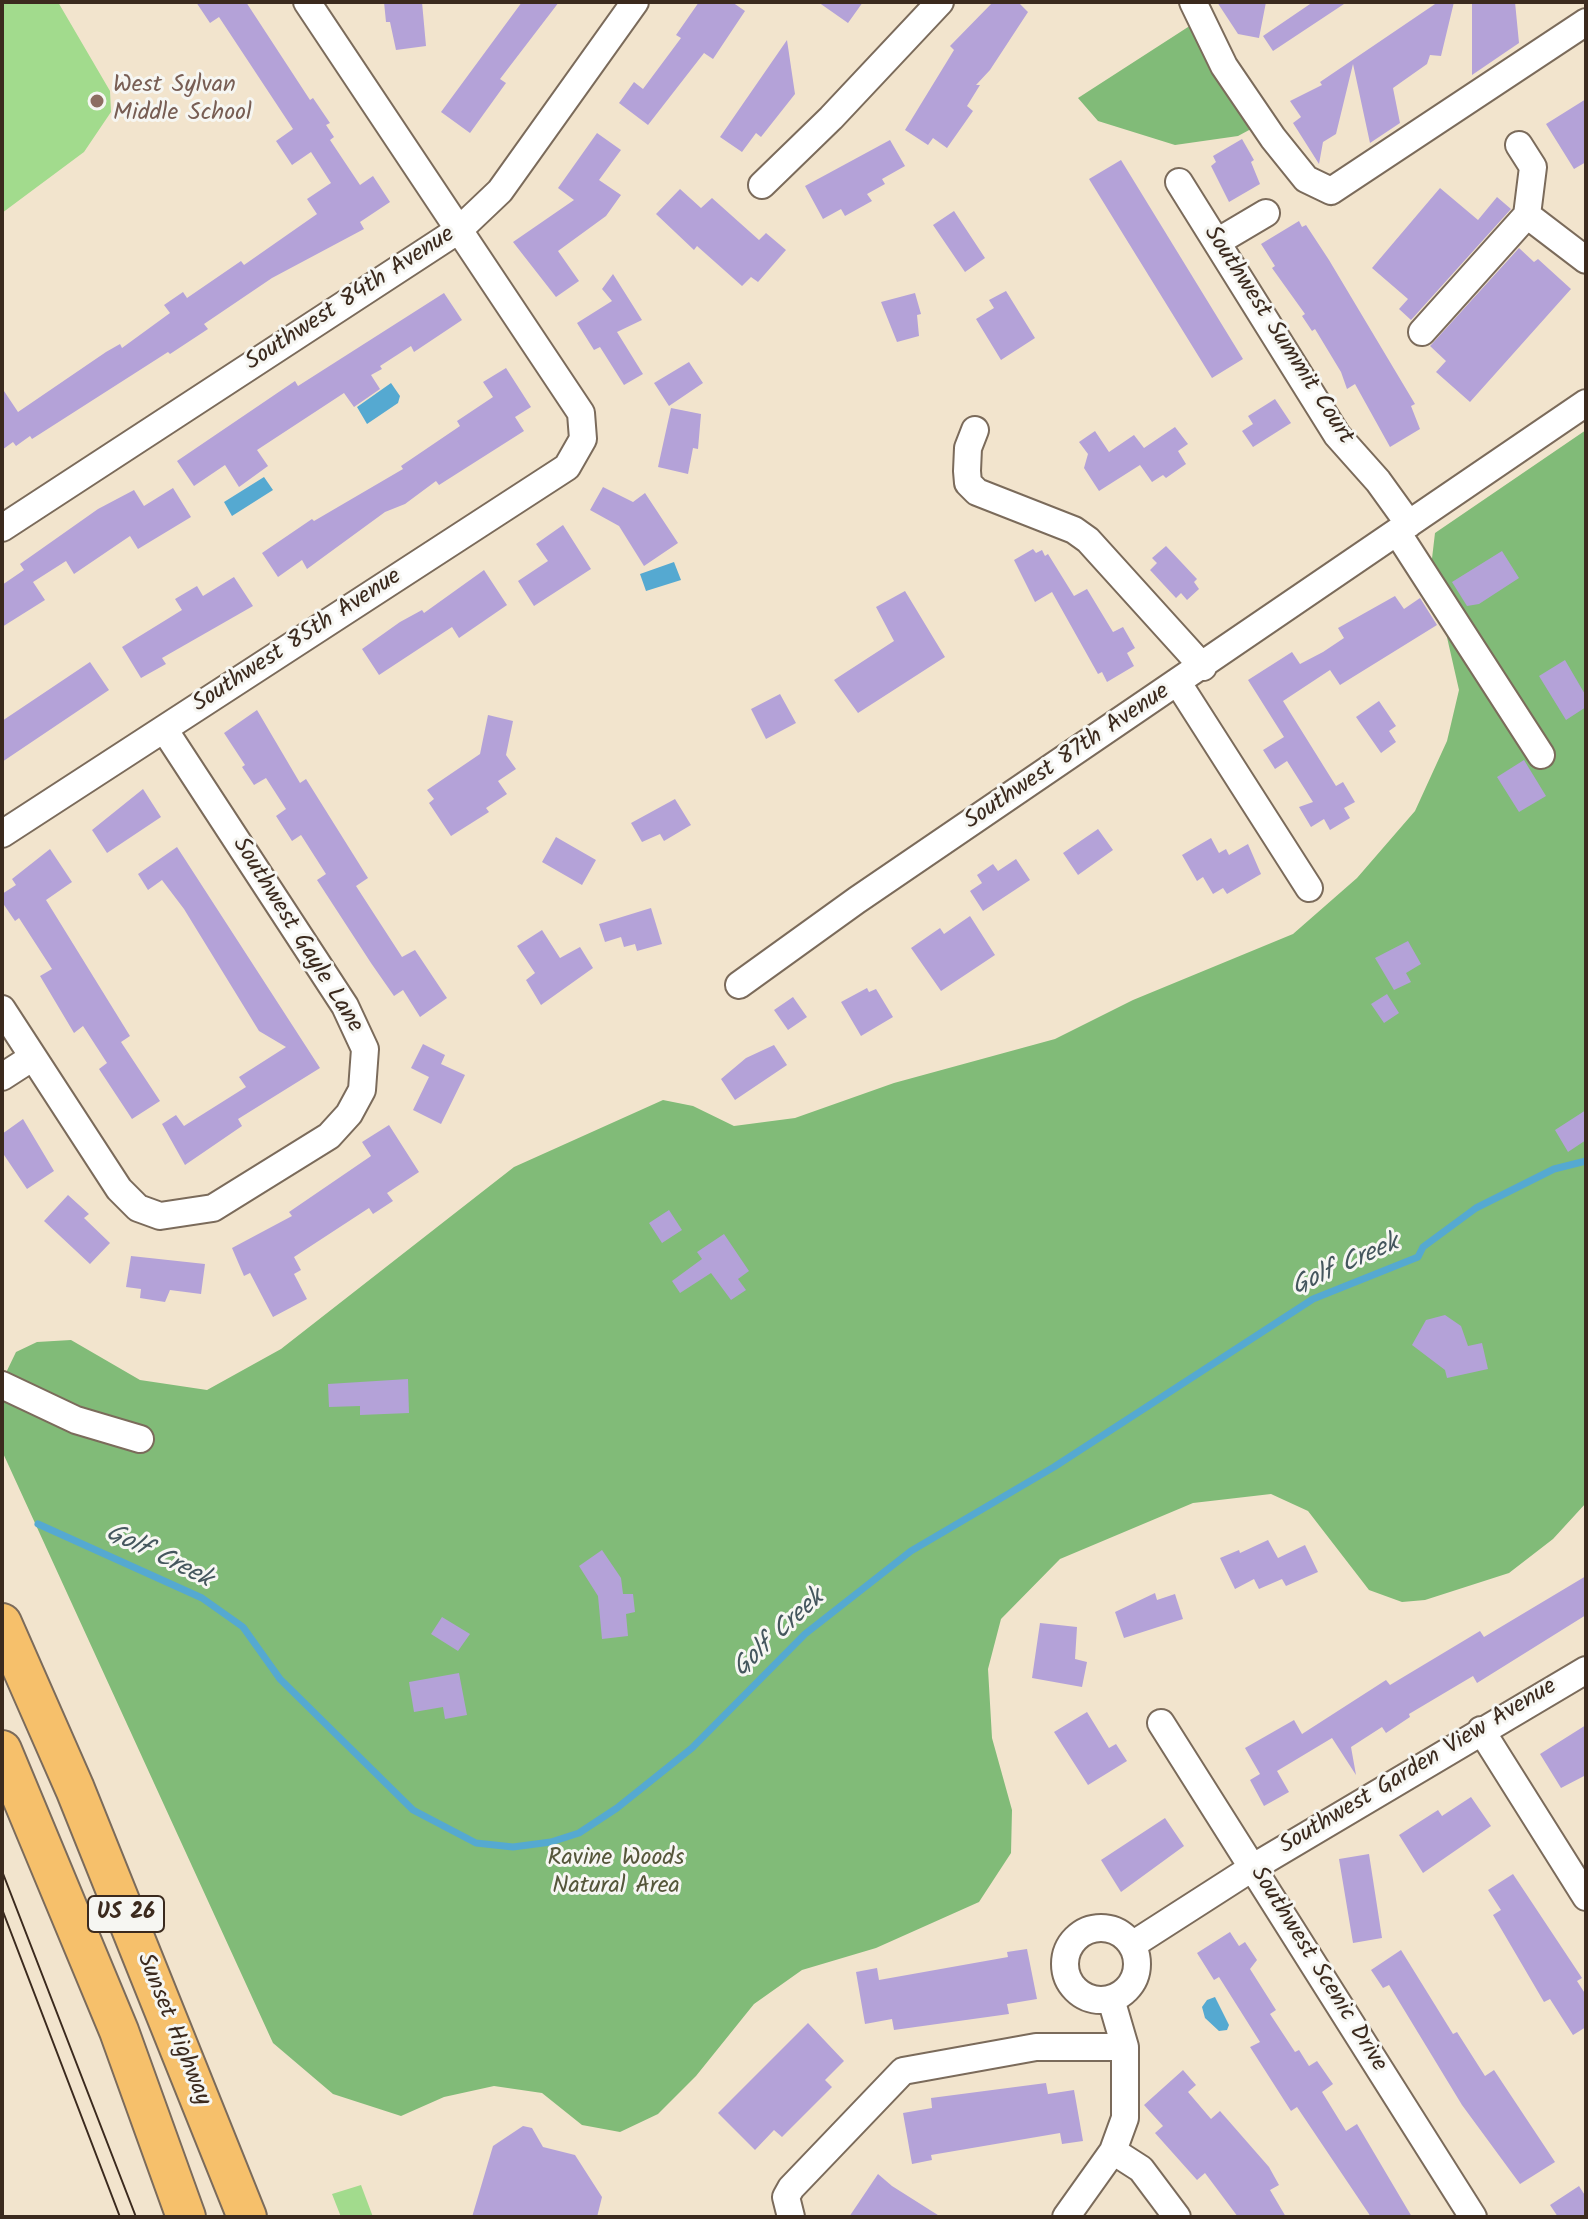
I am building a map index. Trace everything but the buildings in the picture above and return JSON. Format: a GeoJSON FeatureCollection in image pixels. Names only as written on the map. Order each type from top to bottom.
{"type":"FeatureCollection","features":[{"type":"Feature","properties":{"kind":"highway","name":"Sunset Highway"},"geometry":{"type":"LineString","coordinates":[[2,1623],[75,1789],[247,2217]]}},
{"type":"Feature","properties":{"kind":"highway","name":"Sunset Highway"},"geometry":{"type":"LineString","coordinates":[[2,1750],[119,2031],[186,2217]]}},
{"type":"Feature","properties":{"kind":"street","name":"Southwest 84th Avenue"},"geometry":{"type":"LineString","coordinates":[[2,528],[460,229],[500,191],[635,2]]}},
{"type":"Feature","properties":{"kind":"street"},"geometry":{"type":"LineString","coordinates":[[762,185],[831,118],[940,2]]}},
{"type":"Feature","properties":{"kind":"street"},"geometry":{"type":"LineString","coordinates":[[1193,2],[1224,66],[1273,138],[1306,179],[1331,191],[1586,22]]}},
{"type":"Feature","properties":{"kind":"street"},"geometry":{"type":"LineString","coordinates":[[313,5],[460,229]]}},
{"type":"Feature","properties":{"kind":"street"},"geometry":{"type":"LineString","coordinates":[[1422,332],[1527,215],[1533,167],[1519,145]]}},
{"type":"Feature","properties":{"kind":"street","name":"Southwest Summit Court"},"geometry":{"type":"LineString","coordinates":[[1179,182],[1337,435],[1378,481],[1403,528]]}},
{"type":"Feature","properties":{"kind":"street"},"geometry":{"type":"LineString","coordinates":[[1217,242],[1266,213]]}},
{"type":"Feature","properties":{"kind":"street"},"geometry":{"type":"LineString","coordinates":[[1527,215],[1586,260]]}},
{"type":"Feature","properties":{"kind":"street","name":"Southwest 85th Avenue"},"geometry":{"type":"LineString","coordinates":[[2,834],[567,467],[583,439],[581,413],[460,229]]}},
{"type":"Feature","properties":{"kind":"street","name":"Southwest 87th Avenue"},"geometry":{"type":"LineString","coordinates":[[739,985],[857,900],[1586,403]]}},
{"type":"Feature","properties":{"kind":"street"},"geometry":{"type":"LineString","coordinates":[[975,430],[968,448],[968,483],[977,492],[1074,530],[1088,540],[1203,667]]}},
{"type":"Feature","properties":{"kind":"street"},"geometry":{"type":"LineString","coordinates":[[1403,528],[1541,755]]}},
{"type":"Feature","properties":{"kind":"street"},"geometry":{"type":"LineString","coordinates":[[1178,683],[1309,888]]}},
{"type":"Feature","properties":{"kind":"street","name":"Southwest Gayle Lane"},"geometry":{"type":"LineString","coordinates":[[2,1009],[119,1189],[138,1208],[160,1216],[213,1208],[329,1136],[349,1114],[362,1090],[365,1049],[345,1006],[164,729]]}},
{"type":"Feature","properties":{"kind":"street"},"geometry":{"type":"LineString","coordinates":[[2,1077],[33,1057]]}},
{"type":"Feature","properties":{"kind":"street"},"geometry":{"type":"LineString","coordinates":[[2,1385],[76,1420],[140,1439]]}},
{"type":"Feature","properties":{"kind":"street","name":"Southwest Garden View Avenue"},"geometry":{"type":"LineString","coordinates":[[1132,1945],[1252,1868],[1586,1670]]}},
{"type":"Feature","properties":{"kind":"street","name":"Southwest Scenic Drive"},"geometry":{"type":"LineString","coordinates":[[1161,1723],[1473,2217]]}},
{"type":"Feature","properties":{"kind":"street"},"geometry":{"type":"LineString","coordinates":[[1481,1730],[1586,1897]]}},
{"type":"Feature","properties":{"kind":"street"},"geometry":{"type":"LineString","coordinates":[[1097,1928],[1120,1933],[1132,1945],[1138,1962],[1136,1974],[1131,1985],[1111,1999],[1088,1998],[1078,1991],[1066,1971],[1069,1948],[1076,1938],[1097,1928]]}},
{"type":"Feature","properties":{"kind":"street"},"geometry":{"type":"LineString","coordinates":[[1066,2217],[1113,2151],[1125,2118],[1125,2047],[1111,1999]]}},
{"type":"Feature","properties":{"kind":"street"},"geometry":{"type":"LineString","coordinates":[[791,2217],[786,2197],[791,2188],[903,2071],[1036,2047],[1125,2047]]}},
{"type":"Feature","properties":{"kind":"street"},"geometry":{"type":"LineString","coordinates":[[1113,2151],[1141,2169],[1177,2217]]}},
{"type":"Feature","properties":{"kind":"green space"},"geometry":{"type":"Polygon","coordinates":[[[2,2],[58,2],[110,91],[111,112],[84,152],[2,213],[2,2]]]}},
{"type":"Feature","properties":{"kind":"green space"},"geometry":{"type":"Polygon","coordinates":[[[1202,18],[1264,122],[1238,136],[1175,145],[1098,121],[1078,98],[1202,18]]]}},
{"type":"Feature","properties":{"kind":"green space","name":"Ravine Woods Natural Area"},"geometry":{"type":"Polygon","coordinates":[[[1586,430],[1586,1503],[1553,1539],[1509,1573],[1425,1600],[1402,1602],[1369,1590],[1308,1511],[1271,1494],[1193,1503],[1060,1559],[1001,1619],[988,1669],[992,1738],[1012,1810],[1011,1853],[979,1902],[876,1948],[802,1970],[754,2004],[696,2076],[658,2114],[620,2132],[582,2125],[542,2093],[494,2086],[444,2097],[401,2116],[333,2094],[273,2043],[2,1451],[2,1381],[16,1352],[37,1342],[71,1340],[140,1380],[207,1390],[281,1349],[514,1167],[663,1100],[693,1106],[734,1126],[795,1118],[894,1083],[1055,1039],[1133,1000],[1293,934],[1357,878],[1415,811],[1447,741],[1459,690],[1431,567],[1435,533],[1586,430]]]}},
{"type":"Feature","properties":{"kind":"green space"},"geometry":{"type":"Polygon","coordinates":[[[361,2185],[373,2217],[341,2217],[332,2194],[361,2185]]]}},
{"type":"Feature","properties":{"kind":"water"},"geometry":{"type":"Polygon","coordinates":[[[391,383],[400,396],[398,403],[367,424],[357,407],[391,383]]]}},
{"type":"Feature","properties":{"kind":"water"},"geometry":{"type":"Polygon","coordinates":[[[264,477],[273,490],[232,516],[224,502],[264,477]]]}},
{"type":"Feature","properties":{"kind":"water"},"geometry":{"type":"Polygon","coordinates":[[[674,562],[681,580],[646,591],[640,574],[674,562]]]}},
{"type":"Feature","properties":{"kind":"water"},"geometry":{"type":"Polygon","coordinates":[[[1215,1997],[1229,2025],[1227,2030],[1219,2031],[1205,2018],[1202,2007],[1207,2000],[1215,1997]]]}},
{"type":"Feature","properties":{"kind":"waterway","name":"Golf Creek"},"geometry":{"type":"LineString","coordinates":[[38,1524],[202,1598],[243,1627],[280,1679],[413,1810],[476,1843],[513,1847],[551,1842],[579,1833],[617,1808],[692,1748],[805,1634],[911,1551],[1054,1467],[1313,1299],[1418,1257],[1423,1247],[1476,1208],[1554,1169],[1586,1161]]}},
{"type":"Feature","properties":{"kind":"tram line"},"geometry":{"type":"LineString","coordinates":[[2,1871],[136,2217]]}},
{"type":"Feature","properties":{"kind":"tram line"},"geometry":{"type":"LineString","coordinates":[[2,1909],[120,2217]]}},
{"type":"Feature","properties":{"kind":"place","name":"West Sylvan Middle School"},"geometry":{"type":"Point","coordinates":[97,101]}}]}
